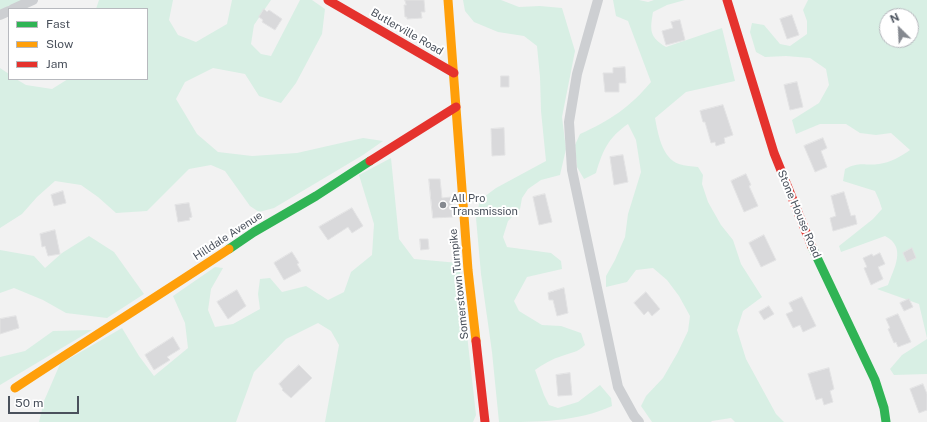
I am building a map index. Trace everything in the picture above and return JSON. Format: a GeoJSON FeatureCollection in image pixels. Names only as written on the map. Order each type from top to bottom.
{"type":"FeatureCollection","features":[{"type":"Feature","properties":{"kind":"street"},"geometry":{"type":"LineString","coordinates":[[14,8],[33,0]]}},
{"type":"Feature","properties":{"kind":"street","name":"Butlerville Road"},"geometry":{"type":"LineString","coordinates":[[328,0],[454,73]]}},
{"type":"Feature","properties":{"kind":"street","name":"Somerstown Turnpike"},"geometry":{"type":"LineString","coordinates":[[448,0],[468,270],[485,422]]}},
{"type":"Feature","properties":{"kind":"street"},"geometry":{"type":"LineString","coordinates":[[598,0],[577,74],[569,122],[572,170],[618,387],[634,416],[639,422]]}},
{"type":"Feature","properties":{"kind":"street","name":"Stone House Road"},"geometry":{"type":"LineString","coordinates":[[727,0],[777,160],[806,235],[874,380],[884,408],[886,422]]}},
{"type":"Feature","properties":{"kind":"street","name":"Hilldale Avenue"},"geometry":{"type":"LineString","coordinates":[[15,388],[254,232],[316,196],[456,107]]}},
{"type":"Feature","properties":{"kind":"green space"},"geometry":{"type":"Polygon","coordinates":[[[0,0],[24,0],[0,10],[0,0]]]}},
{"type":"Feature","properties":{"kind":"green space"},"geometry":{"type":"Polygon","coordinates":[[[99,0],[173,0],[169,20],[178,35],[196,42],[227,24],[232,0],[271,0],[254,25],[251,44],[261,54],[271,56],[300,0],[312,0],[325,9],[322,34],[296,83],[281,103],[259,96],[245,74],[213,68],[185,82],[176,99],[197,134],[218,152],[252,156],[297,153],[363,138],[383,141],[363,155],[274,208],[259,212],[250,206],[225,171],[211,165],[189,169],[147,211],[116,213],[98,197],[81,185],[55,181],[37,197],[22,214],[0,228],[0,68],[8,73],[8,80],[18,80],[26,85],[52,89],[66,80],[148,80],[148,8],[96,8],[99,0]]]}},
{"type":"Feature","properties":{"kind":"green space"},"geometry":{"type":"Polygon","coordinates":[[[463,0],[501,0],[519,7],[540,6],[562,8],[575,51],[562,117],[566,149],[560,175],[541,180],[528,189],[522,198],[520,209],[508,221],[503,237],[507,247],[551,253],[561,261],[562,269],[527,277],[514,301],[519,311],[542,325],[561,326],[581,333],[585,345],[577,351],[551,360],[535,370],[549,405],[558,408],[578,402],[600,385],[611,398],[612,406],[599,411],[557,420],[499,422],[492,352],[481,274],[476,218],[480,200],[496,188],[546,161],[541,111],[540,77],[537,46],[524,36],[498,32],[474,22],[465,11],[463,0]]]}},
{"type":"Feature","properties":{"kind":"green space"},"geometry":{"type":"Polygon","coordinates":[[[613,0],[639,0],[648,2],[654,0],[685,0],[667,5],[653,12],[651,24],[652,32],[656,40],[666,47],[722,28],[735,81],[686,92],[655,118],[662,145],[668,157],[679,164],[698,167],[703,175],[702,184],[708,202],[721,225],[733,240],[741,264],[762,297],[743,311],[737,330],[746,359],[776,414],[784,422],[735,422],[731,418],[711,422],[652,422],[641,406],[646,396],[663,378],[678,352],[688,331],[690,316],[679,296],[667,280],[653,268],[636,270],[627,282],[606,287],[606,276],[625,237],[628,214],[641,172],[636,140],[628,124],[616,134],[607,145],[596,173],[584,179],[577,167],[575,145],[580,134],[611,118],[635,99],[651,82],[628,21],[616,16],[613,0]]]}},
{"type":"Feature","properties":{"kind":"green space"},"geometry":{"type":"Polygon","coordinates":[[[808,0],[927,0],[927,338],[919,304],[877,289],[888,285],[895,265],[897,252],[896,246],[892,241],[885,236],[841,252],[839,246],[873,219],[882,209],[875,191],[843,181],[845,169],[858,164],[887,162],[910,150],[891,133],[876,135],[860,133],[846,124],[820,124],[796,134],[792,120],[819,103],[829,85],[826,69],[810,58],[786,56],[765,57],[756,52],[750,32],[752,23],[764,25],[780,44],[790,46],[807,34],[807,21],[803,10],[808,0]]]}},
{"type":"Feature","properties":{"kind":"green space"},"geometry":{"type":"Polygon","coordinates":[[[391,158],[399,239],[414,259],[459,263],[476,415],[473,422],[325,422],[339,345],[331,331],[318,323],[286,339],[254,372],[236,422],[39,422],[44,401],[60,364],[122,328],[139,356],[154,376],[188,348],[185,323],[173,296],[215,267],[223,268],[211,289],[208,310],[215,327],[233,324],[260,309],[258,294],[260,279],[270,278],[282,292],[306,286],[328,300],[344,292],[351,272],[372,255],[374,224],[359,175],[391,158]]]}},
{"type":"Feature","properties":{"kind":"green space"},"geometry":{"type":"Polygon","coordinates":[[[89,236],[114,252],[144,294],[107,318],[66,313],[43,300],[14,288],[0,293],[0,250],[34,256],[45,268],[62,253],[89,236]]]}},
{"type":"Feature","properties":{"kind":"green space"},"geometry":{"type":"Polygon","coordinates":[[[92,330],[0,385],[0,357],[25,351],[53,331],[92,330]]]}},
{"type":"Feature","properties":{"kind":"green space"},"geometry":{"type":"Polygon","coordinates":[[[927,339],[927,374],[894,375],[890,369],[902,355],[927,339]]]}},
{"type":"Feature","properties":{"kind":"building"},"geometry":{"type":"Polygon","coordinates":[[[405,0],[424,0],[425,12],[421,12],[422,18],[407,19],[407,17],[405,17],[405,0]]]}},
{"type":"Feature","properties":{"kind":"building"},"geometry":{"type":"Polygon","coordinates":[[[264,9],[267,12],[269,10],[282,19],[275,30],[262,22],[263,20],[259,17],[264,9]]]}},
{"type":"Feature","properties":{"kind":"building"},"geometry":{"type":"Polygon","coordinates":[[[792,15],[799,35],[787,39],[780,19],[792,15]]]}},
{"type":"Feature","properties":{"kind":"building"},"geometry":{"type":"Polygon","coordinates":[[[680,20],[685,40],[666,45],[662,31],[673,28],[671,22],[680,20]]]}},
{"type":"Feature","properties":{"kind":"building"},"geometry":{"type":"Polygon","coordinates":[[[625,67],[626,83],[619,83],[619,92],[605,92],[603,73],[613,73],[613,68],[625,67]]]}},
{"type":"Feature","properties":{"kind":"building"},"geometry":{"type":"Polygon","coordinates":[[[501,76],[509,76],[509,87],[501,87],[501,76]]]}},
{"type":"Feature","properties":{"kind":"building"},"geometry":{"type":"Polygon","coordinates":[[[797,82],[803,107],[790,110],[784,85],[797,82]]]}},
{"type":"Feature","properties":{"kind":"building"},"geometry":{"type":"Polygon","coordinates":[[[723,105],[733,135],[724,138],[725,143],[716,146],[715,142],[711,143],[700,111],[723,105]]]}},
{"type":"Feature","properties":{"kind":"building"},"geometry":{"type":"Polygon","coordinates":[[[504,128],[505,155],[492,156],[491,129],[504,128]]]}},
{"type":"Feature","properties":{"kind":"building"},"geometry":{"type":"Polygon","coordinates":[[[823,138],[827,148],[821,151],[827,167],[815,172],[804,146],[823,138]]]}},
{"type":"Feature","properties":{"kind":"building"},"geometry":{"type":"Polygon","coordinates":[[[623,155],[628,182],[614,185],[610,157],[623,155]]]}},
{"type":"Feature","properties":{"kind":"building"},"geometry":{"type":"Polygon","coordinates":[[[746,174],[751,185],[749,186],[758,206],[744,212],[731,181],[746,174]]]}},
{"type":"Feature","properties":{"kind":"building"},"geometry":{"type":"Polygon","coordinates":[[[429,179],[440,179],[442,198],[451,197],[453,217],[433,218],[429,179]]]}},
{"type":"Feature","properties":{"kind":"building"},"geometry":{"type":"Polygon","coordinates":[[[63,191],[66,203],[54,206],[51,195],[63,191]]]}},
{"type":"Feature","properties":{"kind":"building"},"geometry":{"type":"Polygon","coordinates":[[[844,192],[851,216],[855,215],[857,224],[833,231],[830,218],[836,216],[831,196],[844,192]]]}},
{"type":"Feature","properties":{"kind":"building"},"geometry":{"type":"Polygon","coordinates":[[[545,194],[552,222],[539,225],[533,197],[545,194]]]}},
{"type":"Feature","properties":{"kind":"building"},"geometry":{"type":"Polygon","coordinates":[[[189,203],[192,217],[189,218],[190,220],[178,222],[175,205],[189,203]]]}},
{"type":"Feature","properties":{"kind":"building"},"geometry":{"type":"Polygon","coordinates":[[[352,208],[363,226],[352,233],[348,227],[328,240],[319,227],[352,208]]]}},
{"type":"Feature","properties":{"kind":"building"},"geometry":{"type":"Polygon","coordinates":[[[55,230],[60,254],[48,256],[45,246],[42,247],[40,234],[55,230]]]}},
{"type":"Feature","properties":{"kind":"building"},"geometry":{"type":"Polygon","coordinates":[[[764,235],[776,260],[761,267],[749,243],[764,235]]]}},
{"type":"Feature","properties":{"kind":"building"},"geometry":{"type":"Polygon","coordinates":[[[420,239],[428,239],[429,249],[421,250],[420,239]]]}},
{"type":"Feature","properties":{"kind":"building"},"geometry":{"type":"Polygon","coordinates":[[[912,248],[916,258],[907,262],[903,253],[912,248]]]}},
{"type":"Feature","properties":{"kind":"building"},"geometry":{"type":"Polygon","coordinates":[[[292,252],[299,263],[297,264],[301,271],[284,280],[274,263],[292,252]]]}},
{"type":"Feature","properties":{"kind":"building"},"geometry":{"type":"Polygon","coordinates":[[[880,253],[885,264],[878,267],[883,279],[871,285],[864,268],[867,267],[863,258],[872,254],[873,256],[880,253]]]}},
{"type":"Feature","properties":{"kind":"building"},"geometry":{"type":"Polygon","coordinates":[[[564,288],[568,313],[557,316],[553,300],[549,300],[548,293],[564,288]]]}},
{"type":"Feature","properties":{"kind":"building"},"geometry":{"type":"Polygon","coordinates":[[[237,290],[246,306],[228,319],[217,302],[237,290]]]}},
{"type":"Feature","properties":{"kind":"building"},"geometry":{"type":"Polygon","coordinates":[[[646,292],[660,309],[652,316],[648,311],[644,315],[634,303],[646,292]]]}},
{"type":"Feature","properties":{"kind":"building"},"geometry":{"type":"Polygon","coordinates":[[[802,297],[816,326],[803,332],[800,325],[793,328],[786,314],[793,311],[789,303],[802,297]]]}},
{"type":"Feature","properties":{"kind":"building"},"geometry":{"type":"Polygon","coordinates":[[[909,299],[913,307],[904,311],[900,303],[909,299]]]}},
{"type":"Feature","properties":{"kind":"building"},"geometry":{"type":"Polygon","coordinates":[[[769,306],[774,314],[764,320],[759,312],[769,306]]]}},
{"type":"Feature","properties":{"kind":"building"},"geometry":{"type":"Polygon","coordinates":[[[898,314],[911,342],[898,347],[896,342],[894,343],[888,329],[890,328],[886,319],[898,314]]]}},
{"type":"Feature","properties":{"kind":"building"},"geometry":{"type":"Polygon","coordinates":[[[16,316],[19,328],[0,334],[0,319],[16,316]]]}},
{"type":"Feature","properties":{"kind":"building"},"geometry":{"type":"Polygon","coordinates":[[[173,337],[180,349],[167,357],[170,360],[154,370],[145,355],[173,337]]]}},
{"type":"Feature","properties":{"kind":"building"},"geometry":{"type":"Polygon","coordinates":[[[299,365],[312,378],[291,398],[282,390],[283,389],[279,384],[299,365]]]}},
{"type":"Feature","properties":{"kind":"building"},"geometry":{"type":"Polygon","coordinates":[[[829,368],[834,389],[830,391],[833,402],[824,405],[822,398],[816,400],[808,374],[829,368]]]}},
{"type":"Feature","properties":{"kind":"building"},"geometry":{"type":"Polygon","coordinates":[[[570,373],[572,395],[558,396],[556,375],[570,373]]]}},
{"type":"Feature","properties":{"kind":"building"},"geometry":{"type":"Polygon","coordinates":[[[923,384],[927,394],[927,410],[919,413],[910,389],[923,384]]]}},
{"type":"Feature","properties":{"kind":"traffic: fast"},"geometry":{"type":"LineString","coordinates":[[229,249],[370,161]]}},
{"type":"Feature","properties":{"kind":"traffic: fast"},"geometry":{"type":"LineString","coordinates":[[812,247],[875,380],[884,408],[886,422]]}},
{"type":"Feature","properties":{"kind":"traffic: slow"},"geometry":{"type":"LineString","coordinates":[[448,0],[468,270],[476,341]]}},
{"type":"Feature","properties":{"kind":"traffic: slow"},"geometry":{"type":"LineString","coordinates":[[15,388],[229,249]]}},
{"type":"Feature","properties":{"kind":"traffic: jam"},"geometry":{"type":"LineString","coordinates":[[328,0],[454,73]]}},
{"type":"Feature","properties":{"kind":"traffic: jam"},"geometry":{"type":"LineString","coordinates":[[727,0],[774,153],[812,247]]}},
{"type":"Feature","properties":{"kind":"traffic: jam"},"geometry":{"type":"LineString","coordinates":[[370,161],[456,107]]}},
{"type":"Feature","properties":{"kind":"traffic: jam"},"geometry":{"type":"LineString","coordinates":[[476,341],[485,422]]}},
{"type":"Feature","properties":{"kind":"place","name":"All Pro Transmission"},"geometry":{"type":"Point","coordinates":[443,205]}}]}
